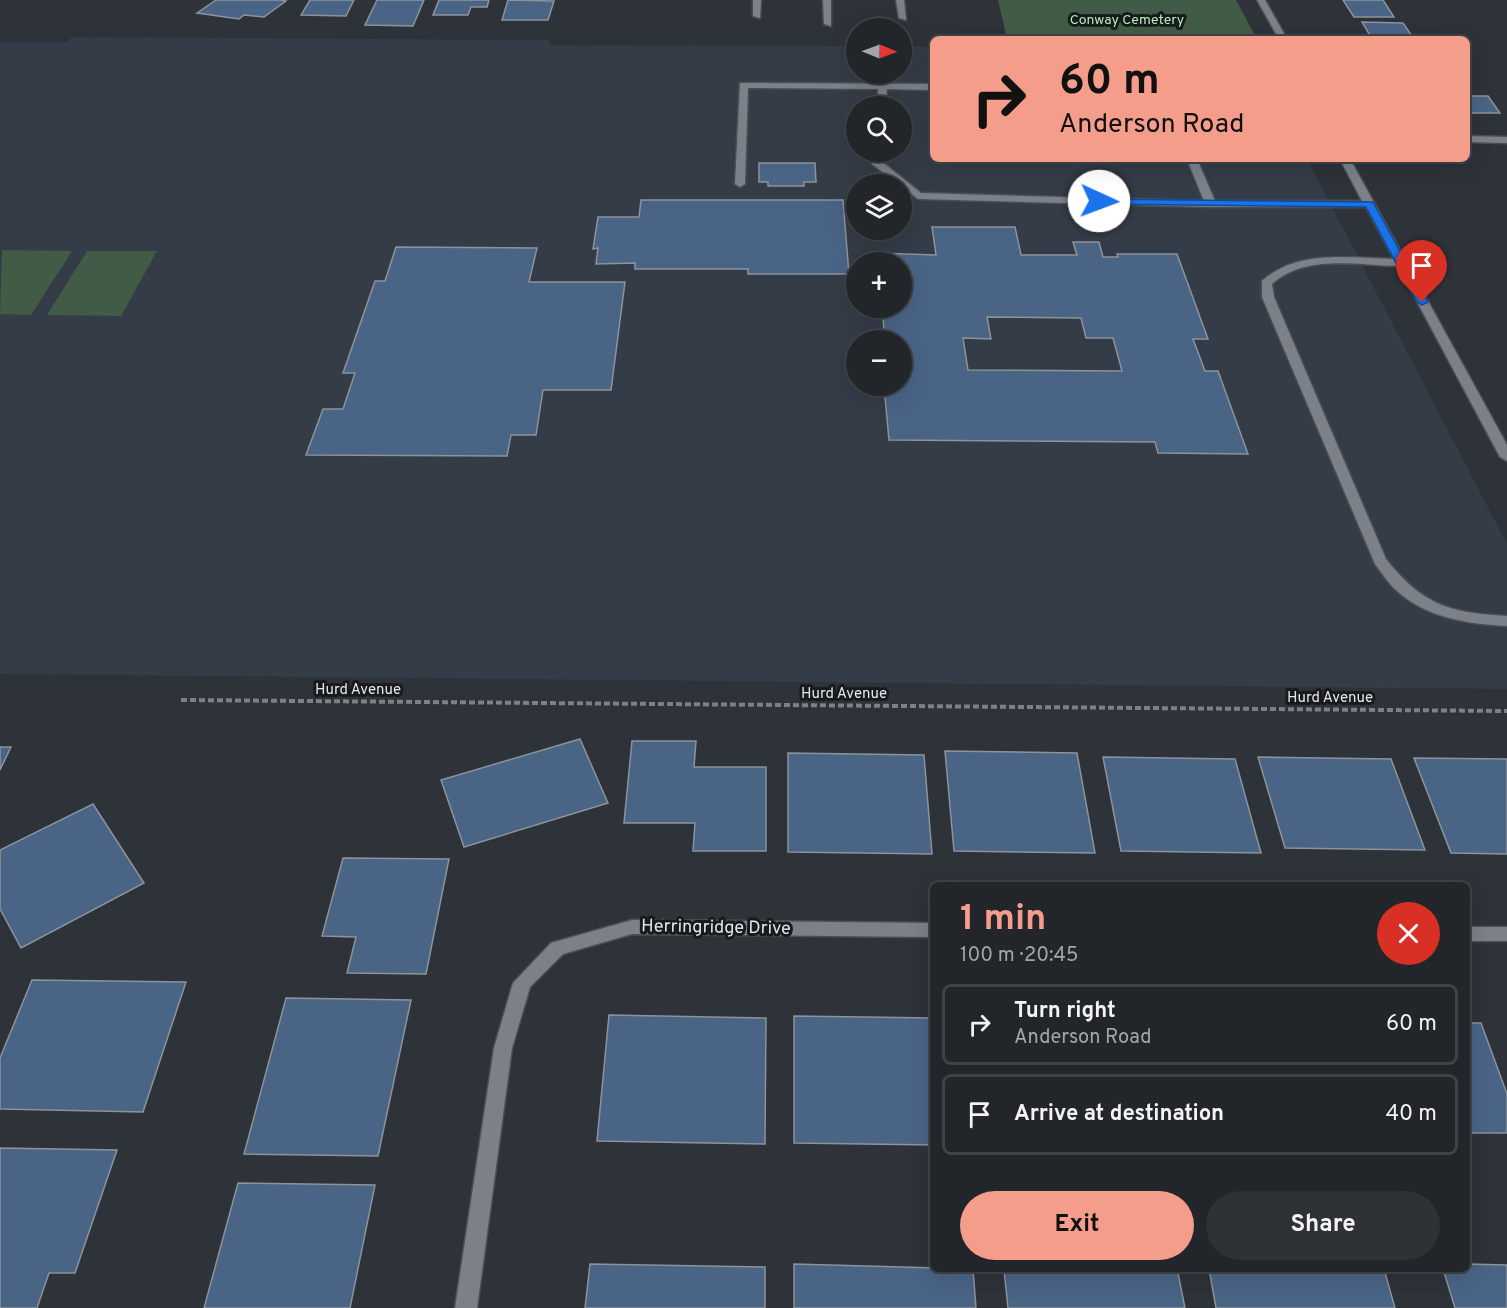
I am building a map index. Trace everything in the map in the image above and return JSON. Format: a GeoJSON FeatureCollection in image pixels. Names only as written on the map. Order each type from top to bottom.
{"type":"FeatureCollection","features":[{"type":"Feature","properties":{"kind":"street"},"geometry":{"type":"LineString","coordinates":[[757,16],[758,0]]}},
{"type":"Feature","properties":{"kind":"street"},"geometry":{"type":"LineString","coordinates":[[827,0],[828,24]]}},
{"type":"Feature","properties":{"kind":"street"},"geometry":{"type":"LineString","coordinates":[[900,0],[903,18]]}},
{"type":"Feature","properties":{"kind":"street"},"geometry":{"type":"LineString","coordinates":[[1261,0],[1280,36]]}},
{"type":"Feature","properties":{"kind":"street"},"geometry":{"type":"LineString","coordinates":[[740,184],[743,85],[930,87]]}},
{"type":"Feature","properties":{"kind":"street"},"geometry":{"type":"LineString","coordinates":[[882,96],[883,86]]}},
{"type":"Feature","properties":{"kind":"street"},"geometry":{"type":"LineString","coordinates":[[1470,139],[1507,140]]}},
{"type":"Feature","properties":{"kind":"street"},"geometry":{"type":"LineString","coordinates":[[876,162],[918,196],[1211,204],[1369,204]]}},
{"type":"Feature","properties":{"kind":"street"},"geometry":{"type":"LineString","coordinates":[[1193,162],[1211,204]]}},
{"type":"Feature","properties":{"kind":"street"},"geometry":{"type":"LineString","coordinates":[[1347,162],[1501,435],[1507,457]]}},
{"type":"Feature","properties":{"kind":"street"},"geometry":{"type":"LineString","coordinates":[[1402,263],[1298,264],[1274,273],[1266,283],[1268,297],[1380,561],[1401,587],[1425,604],[1456,615],[1507,621]]}},
{"type":"Feature","properties":{"kind":"street","name":"Herringridge Drive"},"geometry":{"type":"LineString","coordinates":[[466,1308],[503,1048],[522,983],[557,948],[632,927],[930,930]]}},
{"type":"Feature","properties":{"kind":"street"},"geometry":{"type":"LineString","coordinates":[[1470,934],[1507,934]]}},
{"type":"Feature","properties":{"kind":"path","name":"Hurd Avenue"},"geometry":{"type":"LineString","coordinates":[[182,700],[1507,711]]}},
{"type":"Feature","properties":{"kind":"shaded area"},"geometry":{"type":"Polygon","coordinates":[[[72,37],[550,40],[549,45],[846,46],[846,84],[912,84],[912,46],[930,47],[930,162],[1309,162],[1507,544],[1507,689],[0,674],[0,42],[67,42],[72,37]]]}},
{"type":"Feature","properties":{"kind":"green space","name":"Conway Cemetery"},"geometry":{"type":"Polygon","coordinates":[[[998,0],[1236,0],[1255,36],[1006,36],[998,0]]]}},
{"type":"Feature","properties":{"kind":"green space"},"geometry":{"type":"Polygon","coordinates":[[[2,250],[72,251],[31,315],[0,314],[2,250]]]}},
{"type":"Feature","properties":{"kind":"green space"},"geometry":{"type":"Polygon","coordinates":[[[87,251],[157,251],[121,316],[47,315],[87,251]]]}},
{"type":"Feature","properties":{"kind":"building"},"geometry":{"type":"Polygon","coordinates":[[[216,0],[286,1],[264,17],[244,15],[239,19],[197,13],[216,0]]]}},
{"type":"Feature","properties":{"kind":"building"},"geometry":{"type":"Polygon","coordinates":[[[310,0],[354,0],[346,16],[301,15],[310,0]]]}},
{"type":"Feature","properties":{"kind":"building"},"geometry":{"type":"Polygon","coordinates":[[[377,0],[424,0],[413,26],[365,25],[377,0]]]}},
{"type":"Feature","properties":{"kind":"building"},"geometry":{"type":"Polygon","coordinates":[[[439,0],[489,0],[487,7],[471,7],[468,15],[433,15],[439,0]]]}},
{"type":"Feature","properties":{"kind":"building"},"geometry":{"type":"Polygon","coordinates":[[[508,0],[554,1],[548,20],[502,20],[508,0]]]}},
{"type":"Feature","properties":{"kind":"building"},"geometry":{"type":"Polygon","coordinates":[[[1343,0],[1383,0],[1394,17],[1354,17],[1343,0]]]}},
{"type":"Feature","properties":{"kind":"building"},"geometry":{"type":"Polygon","coordinates":[[[1362,22],[1403,23],[1412,36],[1370,36],[1362,22]]]}},
{"type":"Feature","properties":{"kind":"building"},"geometry":{"type":"Polygon","coordinates":[[[1470,96],[1488,96],[1500,113],[1470,113],[1470,96]]]}},
{"type":"Feature","properties":{"kind":"building"},"geometry":{"type":"Polygon","coordinates":[[[759,163],[815,163],[816,182],[804,182],[804,186],[768,186],[768,182],[759,182],[759,163]]]}},
{"type":"Feature","properties":{"kind":"building"},"geometry":{"type":"Polygon","coordinates":[[[641,200],[843,200],[847,252],[846,274],[748,274],[748,269],[635,269],[635,263],[596,264],[598,248],[593,249],[598,217],[639,217],[641,200]]]}},
{"type":"Feature","properties":{"kind":"building"},"geometry":{"type":"Polygon","coordinates":[[[932,227],[1015,227],[1021,255],[1077,255],[1073,242],[1099,242],[1103,257],[1118,257],[1117,254],[1177,254],[1208,339],[1193,339],[1205,371],[1218,371],[1248,454],[1158,453],[1155,442],[889,440],[885,396],[912,396],[912,330],[884,330],[883,318],[912,318],[912,254],[936,255],[932,227]],[[987,317],[991,339],[963,338],[968,370],[1122,371],[1113,338],[1086,338],[1081,318],[987,317]]]}},
{"type":"Feature","properties":{"kind":"building"},"geometry":{"type":"Polygon","coordinates":[[[396,247],[537,248],[529,282],[625,282],[611,390],[543,390],[536,435],[511,435],[507,456],[306,455],[323,409],[343,409],[355,373],[343,373],[375,281],[385,281],[396,247]]]}},
{"type":"Feature","properties":{"kind":"building"},"geometry":{"type":"Polygon","coordinates":[[[580,739],[608,803],[464,847],[441,780],[580,739]]]}},
{"type":"Feature","properties":{"kind":"building"},"geometry":{"type":"Polygon","coordinates":[[[632,741],[696,741],[694,767],[766,767],[766,851],[693,851],[695,823],[624,823],[632,741]]]}},
{"type":"Feature","properties":{"kind":"building"},"geometry":{"type":"Polygon","coordinates":[[[0,747],[11,747],[0,770],[0,747]]]}},
{"type":"Feature","properties":{"kind":"building"},"geometry":{"type":"Polygon","coordinates":[[[945,751],[1077,753],[1095,853],[954,851],[945,751]]]}},
{"type":"Feature","properties":{"kind":"building"},"geometry":{"type":"Polygon","coordinates":[[[788,753],[924,755],[932,854],[788,852],[788,753]]]}},
{"type":"Feature","properties":{"kind":"building"},"geometry":{"type":"Polygon","coordinates":[[[1103,757],[1235,759],[1261,853],[1121,851],[1103,757]]]}},
{"type":"Feature","properties":{"kind":"building"},"geometry":{"type":"Polygon","coordinates":[[[1258,757],[1391,759],[1425,850],[1285,848],[1258,757]]]}},
{"type":"Feature","properties":{"kind":"building"},"geometry":{"type":"Polygon","coordinates":[[[1414,758],[1507,759],[1507,854],[1451,853],[1414,758]]]}},
{"type":"Feature","properties":{"kind":"building"},"geometry":{"type":"Polygon","coordinates":[[[93,804],[144,883],[21,948],[0,909],[0,850],[93,804]]]}},
{"type":"Feature","properties":{"kind":"building"},"geometry":{"type":"Polygon","coordinates":[[[343,858],[449,859],[426,974],[347,973],[356,937],[322,936],[343,858]]]}},
{"type":"Feature","properties":{"kind":"building"},"geometry":{"type":"Polygon","coordinates":[[[32,980],[186,982],[143,1112],[0,1109],[0,1058],[32,980]]]}},
{"type":"Feature","properties":{"kind":"building"},"geometry":{"type":"Polygon","coordinates":[[[286,998],[411,1000],[378,1156],[244,1154],[286,998]]]}},
{"type":"Feature","properties":{"kind":"building"},"geometry":{"type":"Polygon","coordinates":[[[609,1015],[766,1018],[765,1144],[597,1141],[609,1015]]]}},
{"type":"Feature","properties":{"kind":"building"},"geometry":{"type":"Polygon","coordinates":[[[794,1016],[930,1018],[930,1145],[794,1143],[794,1016]]]}},
{"type":"Feature","properties":{"kind":"building"},"geometry":{"type":"Polygon","coordinates":[[[1470,1023],[1481,1023],[1507,1094],[1507,1133],[1470,1133],[1470,1023]]]}},
{"type":"Feature","properties":{"kind":"building"},"geometry":{"type":"Polygon","coordinates":[[[0,1148],[117,1150],[75,1273],[49,1273],[37,1308],[0,1308],[0,1148]]]}},
{"type":"Feature","properties":{"kind":"building"},"geometry":{"type":"Polygon","coordinates":[[[238,1183],[375,1185],[350,1308],[204,1308],[238,1183]]]}},
{"type":"Feature","properties":{"kind":"building"},"geometry":{"type":"Polygon","coordinates":[[[590,1264],[765,1267],[765,1308],[585,1308],[590,1264]]]}},
{"type":"Feature","properties":{"kind":"building"},"geometry":{"type":"Polygon","coordinates":[[[794,1264],[930,1268],[930,1272],[973,1272],[976,1308],[794,1308],[794,1264]]]}},
{"type":"Feature","properties":{"kind":"building"},"geometry":{"type":"Polygon","coordinates":[[[1470,1264],[1507,1265],[1507,1308],[1455,1308],[1444,1272],[1470,1272],[1470,1264]]]}},
{"type":"Feature","properties":{"kind":"building"},"geometry":{"type":"Polygon","coordinates":[[[1004,1272],[1178,1273],[1185,1308],[1008,1308],[1004,1272]]]}},
{"type":"Feature","properties":{"kind":"building"},"geometry":{"type":"Polygon","coordinates":[[[1210,1272],[1385,1272],[1395,1308],[1216,1308],[1210,1272]]]}},
{"type":"Feature","properties":{"kind":"route"},"geometry":{"type":"LineString","coordinates":[[1099,201],[1369,204],[1422,302]]}}]}
